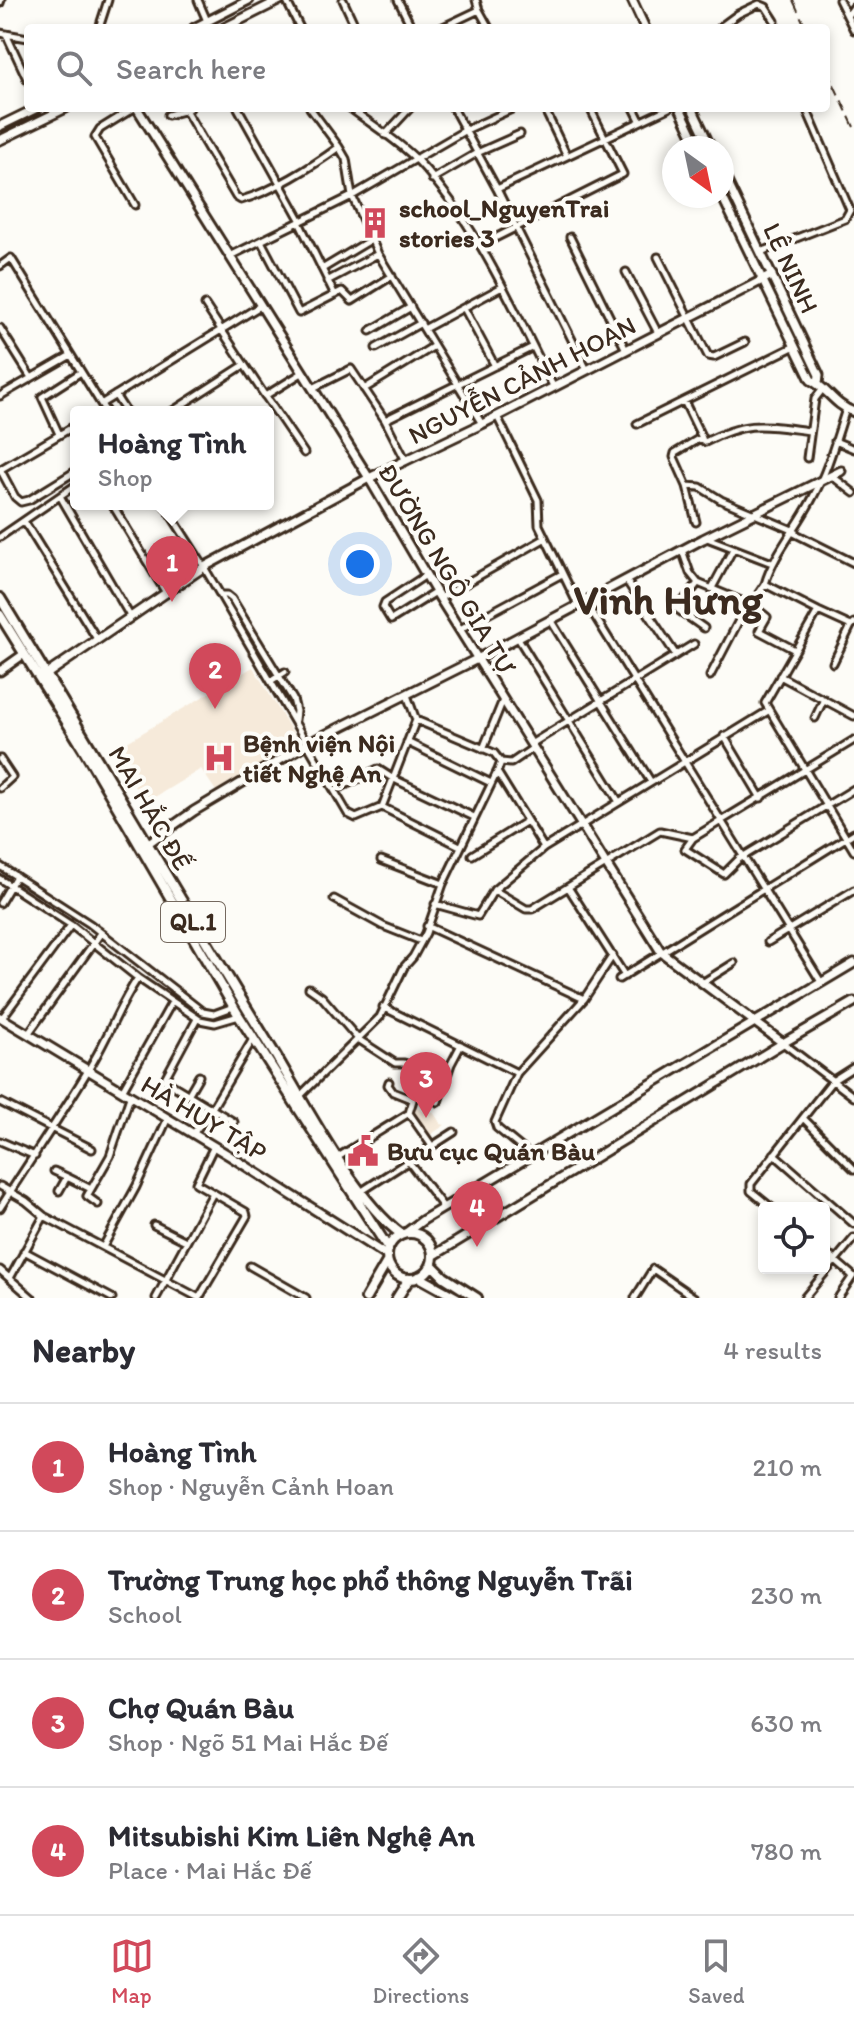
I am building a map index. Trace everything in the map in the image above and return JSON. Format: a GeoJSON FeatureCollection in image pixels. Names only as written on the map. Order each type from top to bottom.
{"type":"FeatureCollection","features":[{"type":"Feature","properties":{"kind":"main road","name":"MAI HẮC ĐẾ"},"geometry":{"type":"LineString","coordinates":[[0,598],[47,674],[177,903],[338,1157],[387,1223],[404,1233]]}},
{"type":"Feature","properties":{"kind":"main road","name":"MAI HẮC ĐẾ"},"geometry":{"type":"LineString","coordinates":[[0,615],[147,844],[233,1007],[387,1255]]}},
{"type":"Feature","properties":{"kind":"main road"},"geometry":{"type":"LineString","coordinates":[[366,1298],[387,1255],[404,1233]]}},
{"type":"Feature","properties":{"kind":"main road","name":"QL.1"},"geometry":{"type":"LineString","coordinates":[[404,1233],[426,1238],[432,1260],[444,1277],[477,1298]]}},
{"type":"Feature","properties":{"kind":"main road","name":"QL.1"},"geometry":{"type":"LineString","coordinates":[[387,1255],[394,1273],[414,1278],[457,1298]]}},
{"type":"Feature","properties":{"kind":"main road"},"geometry":{"type":"LineString","coordinates":[[397,1298],[432,1260]]}},
{"type":"Feature","properties":{"kind":"street"},"geometry":{"type":"LineString","coordinates":[[100,24],[108,0]]}},
{"type":"Feature","properties":{"kind":"street"},"geometry":{"type":"LineString","coordinates":[[198,0],[208,21]]}},
{"type":"Feature","properties":{"kind":"street"},"geometry":{"type":"LineString","coordinates":[[232,24],[280,0]]}},
{"type":"Feature","properties":{"kind":"street"},"geometry":{"type":"LineString","coordinates":[[286,0],[298,24]]}},
{"type":"Feature","properties":{"kind":"street"},"geometry":{"type":"LineString","coordinates":[[343,0],[354,24]]}},
{"type":"Feature","properties":{"kind":"street"},"geometry":{"type":"LineString","coordinates":[[398,0],[410,24]]}},
{"type":"Feature","properties":{"kind":"street"},"geometry":{"type":"LineString","coordinates":[[476,0],[487,24]]}},
{"type":"Feature","properties":{"kind":"street"},"geometry":{"type":"LineString","coordinates":[[632,0],[643,24]]}},
{"type":"Feature","properties":{"kind":"street"},"geometry":{"type":"LineString","coordinates":[[839,0],[854,30]]}},
{"type":"Feature","properties":{"kind":"street"},"geometry":{"type":"LineString","coordinates":[[202,24],[248,1],[253,14]]}},
{"type":"Feature","properties":{"kind":"street"},"geometry":{"type":"LineString","coordinates":[[724,24],[759,4],[766,7],[775,21]]}},
{"type":"Feature","properties":{"kind":"street"},"geometry":{"type":"LineString","coordinates":[[847,16],[854,7]]}},
{"type":"Feature","properties":{"kind":"street"},"geometry":{"type":"LineString","coordinates":[[454,24],[479,10]]}},
{"type":"Feature","properties":{"kind":"street"},"geometry":{"type":"LineString","coordinates":[[3,33],[24,37]]}},
{"type":"Feature","properties":{"kind":"street"},"geometry":{"type":"LineString","coordinates":[[3,33],[24,73]]}},
{"type":"Feature","properties":{"kind":"street"},"geometry":{"type":"LineString","coordinates":[[0,126],[30,112]]}},
{"type":"Feature","properties":{"kind":"street"},"geometry":{"type":"LineString","coordinates":[[34,112],[35,123]]}},
{"type":"Feature","properties":{"kind":"street"},"geometry":{"type":"LineString","coordinates":[[0,140],[58,112]]}},
{"type":"Feature","properties":{"kind":"street"},"geometry":{"type":"LineString","coordinates":[[128,112],[100,129],[95,137],[135,205]]}},
{"type":"Feature","properties":{"kind":"street","name":"ĐƯỜNG NGÔ GIA TỰ"},"geometry":{"type":"LineString","coordinates":[[138,112],[369,478],[477,659],[661,952],[783,1043]]}},
{"type":"Feature","properties":{"kind":"street"},"geometry":{"type":"LineString","coordinates":[[168,115],[178,112]]}},
{"type":"Feature","properties":{"kind":"street"},"geometry":{"type":"LineString","coordinates":[[190,112],[238,199],[245,199],[280,182],[339,147]]}},
{"type":"Feature","properties":{"kind":"street"},"geometry":{"type":"LineString","coordinates":[[240,112],[280,182],[335,295]]}},
{"type":"Feature","properties":{"kind":"street"},"geometry":{"type":"LineString","coordinates":[[313,112],[346,159],[352,196],[378,254],[482,424]]}},
{"type":"Feature","properties":{"kind":"street"},"geometry":{"type":"LineString","coordinates":[[355,112],[417,160],[459,212],[481,245],[553,386]]}},
{"type":"Feature","properties":{"kind":"street"},"geometry":{"type":"LineString","coordinates":[[385,135],[406,112]]}},
{"type":"Feature","properties":{"kind":"street"},"geometry":{"type":"LineString","coordinates":[[455,112],[587,370]]}},
{"type":"Feature","properties":{"kind":"street"},"geometry":{"type":"LineString","coordinates":[[229,256],[352,196],[464,131],[505,112]]}},
{"type":"Feature","properties":{"kind":"street"},"geometry":{"type":"LineString","coordinates":[[546,112],[567,156]]}},
{"type":"Feature","properties":{"kind":"street"},"geometry":{"type":"LineString","coordinates":[[481,245],[623,174],[592,112]]}},
{"type":"Feature","properties":{"kind":"street"},"geometry":{"type":"LineString","coordinates":[[636,112],[640,120]]}},
{"type":"Feature","properties":{"kind":"street"},"geometry":{"type":"LineString","coordinates":[[497,189],[659,112]]}},
{"type":"Feature","properties":{"kind":"street"},"geometry":{"type":"LineString","coordinates":[[682,112],[693,136]]}},
{"type":"Feature","properties":{"kind":"street"},"geometry":{"type":"LineString","coordinates":[[694,112],[705,136]]}},
{"type":"Feature","properties":{"kind":"street"},"geometry":{"type":"LineString","coordinates":[[761,252],[845,219],[850,210],[808,112]]}},
{"type":"Feature","properties":{"kind":"street"},"geometry":{"type":"LineString","coordinates":[[432,179],[477,153],[520,134]]}},
{"type":"Feature","properties":{"kind":"street","name":"LÊ NINH"},"geometry":{"type":"LineString","coordinates":[[734,196],[819,375],[820,386]]}},
{"type":"Feature","properties":{"kind":"street","name":"LÊ NINH"},"geometry":{"type":"LineString","coordinates":[[728,208],[811,380],[850,411]]}},
{"type":"Feature","properties":{"kind":"street"},"geometry":{"type":"LineString","coordinates":[[570,237],[626,350]]}},
{"type":"Feature","properties":{"kind":"street"},"geometry":{"type":"LineString","coordinates":[[322,269],[372,239]]}},
{"type":"Feature","properties":{"kind":"street"},"geometry":{"type":"LineString","coordinates":[[261,241],[299,313],[344,291],[352,301],[392,276]]}},
{"type":"Feature","properties":{"kind":"street"},"geometry":{"type":"LineString","coordinates":[[327,281],[378,254]]}},
{"type":"Feature","properties":{"kind":"street"},"geometry":{"type":"LineString","coordinates":[[658,257],[709,357],[745,342]]}},
{"type":"Feature","properties":{"kind":"street"},"geometry":{"type":"LineString","coordinates":[[0,266],[11,258],[100,406]]}},
{"type":"Feature","properties":{"kind":"street"},"geometry":{"type":"LineString","coordinates":[[626,272],[658,333]]}},
{"type":"Feature","properties":{"kind":"street","name":"NGUYỄN CẢNH HOAN"},"geometry":{"type":"LineString","coordinates":[[47,674],[204,567],[369,478],[482,424],[772,275]]}},
{"type":"Feature","properties":{"kind":"street"},"geometry":{"type":"LineString","coordinates":[[376,348],[502,287]]}},
{"type":"Feature","properties":{"kind":"street"},"geometry":{"type":"LineString","coordinates":[[205,305],[272,406]]}},
{"type":"Feature","properties":{"kind":"street"},"geometry":{"type":"LineString","coordinates":[[105,406],[115,395],[260,306]]}},
{"type":"Feature","properties":{"kind":"street"},"geometry":{"type":"LineString","coordinates":[[370,331],[411,307]]}},
{"type":"Feature","properties":{"kind":"street"},"geometry":{"type":"LineString","coordinates":[[464,308],[495,366]]}},
{"type":"Feature","properties":{"kind":"street"},"geometry":{"type":"LineString","coordinates":[[0,328],[30,376]]}},
{"type":"Feature","properties":{"kind":"street"},"geometry":{"type":"LineString","coordinates":[[0,344],[7,340]]}},
{"type":"Feature","properties":{"kind":"street"},"geometry":{"type":"LineString","coordinates":[[364,389],[434,346]]}},
{"type":"Feature","properties":{"kind":"street"},"geometry":{"type":"LineString","coordinates":[[637,424],[795,346]]}},
{"type":"Feature","properties":{"kind":"street"},"geometry":{"type":"LineString","coordinates":[[385,420],[533,347]]}},
{"type":"Feature","properties":{"kind":"street"},"geometry":{"type":"LineString","coordinates":[[0,396],[71,355]]}},
{"type":"Feature","properties":{"kind":"street"},"geometry":{"type":"LineString","coordinates":[[180,406],[244,365]]}},
{"type":"Feature","properties":{"kind":"street"},"geometry":{"type":"LineString","coordinates":[[312,389],[350,368],[385,420],[406,461]]}},
{"type":"Feature","properties":{"kind":"street"},"geometry":{"type":"LineString","coordinates":[[59,434],[42,397],[81,372]]}},
{"type":"Feature","properties":{"kind":"street"},"geometry":{"type":"LineString","coordinates":[[265,396],[302,373]]}},
{"type":"Feature","properties":{"kind":"street"},"geometry":{"type":"LineString","coordinates":[[807,458],[815,399],[820,386]]}},
{"type":"Feature","properties":{"kind":"street"},"geometry":{"type":"LineString","coordinates":[[115,395],[122,406]]}},
{"type":"Feature","properties":{"kind":"street"},"geometry":{"type":"LineString","coordinates":[[684,401],[705,442],[734,428],[752,426],[810,431]]}},
{"type":"Feature","properties":{"kind":"street"},"geometry":{"type":"LineString","coordinates":[[274,409],[304,453]]}},
{"type":"Feature","properties":{"kind":"street"},"geometry":{"type":"LineString","coordinates":[[710,676],[821,481],[850,411]]}},
{"type":"Feature","properties":{"kind":"street"},"geometry":{"type":"LineString","coordinates":[[497,416],[538,500],[538,519],[544,539],[562,574],[635,680],[821,982]]}},
{"type":"Feature","properties":{"kind":"street"},"geometry":{"type":"LineString","coordinates":[[70,428],[0,469],[21,502],[70,475]]}},
{"type":"Feature","properties":{"kind":"street"},"geometry":{"type":"LineString","coordinates":[[696,522],[687,486],[673,455],[702,438]]}},
{"type":"Feature","properties":{"kind":"street"},"geometry":{"type":"LineString","coordinates":[[835,441],[854,449]]}},
{"type":"Feature","properties":{"kind":"street"},"geometry":{"type":"LineString","coordinates":[[147,844],[194,811],[308,744],[841,471]]}},
{"type":"Feature","properties":{"kind":"street"},"geometry":{"type":"LineString","coordinates":[[832,476],[854,493]]}},
{"type":"Feature","properties":{"kind":"street"},"geometry":{"type":"LineString","coordinates":[[687,486],[700,487],[854,563]]}},
{"type":"Feature","properties":{"kind":"street"},"geometry":{"type":"LineString","coordinates":[[0,537],[70,489]]}},
{"type":"Feature","properties":{"kind":"street"},"geometry":{"type":"LineString","coordinates":[[60,496],[130,616]]}},
{"type":"Feature","properties":{"kind":"street"},"geometry":{"type":"LineString","coordinates":[[116,510],[166,593]]}},
{"type":"Feature","properties":{"kind":"street"},"geometry":{"type":"LineString","coordinates":[[168,510],[221,595],[348,814],[356,818],[382,807],[416,720],[407,695]]}},
{"type":"Feature","properties":{"kind":"street"},"geometry":{"type":"LineString","coordinates":[[24,521],[97,639]]}},
{"type":"Feature","properties":{"kind":"street"},"geometry":{"type":"LineString","coordinates":[[706,538],[773,563]]}},
{"type":"Feature","properties":{"kind":"street"},"geometry":{"type":"LineString","coordinates":[[426,575],[385,602],[383,607],[391,620],[544,539]]}},
{"type":"Feature","properties":{"kind":"street"},"geometry":{"type":"LineString","coordinates":[[712,588],[733,549]]}},
{"type":"Feature","properties":{"kind":"street"},"geometry":{"type":"LineString","coordinates":[[682,550],[690,573],[698,583],[750,605],[767,617],[759,631],[795,650]]}},
{"type":"Feature","properties":{"kind":"street"},"geometry":{"type":"LineString","coordinates":[[460,629],[562,574]]}},
{"type":"Feature","properties":{"kind":"street"},"geometry":{"type":"LineString","coordinates":[[626,580],[676,655]]}},
{"type":"Feature","properties":{"kind":"street"},"geometry":{"type":"LineString","coordinates":[[698,583],[677,609],[704,628]]}},
{"type":"Feature","properties":{"kind":"street"},"geometry":{"type":"LineString","coordinates":[[765,584],[852,624],[833,663]]}},
{"type":"Feature","properties":{"kind":"street"},"geometry":{"type":"LineString","coordinates":[[221,595],[232,599],[293,699],[295,720]]}},
{"type":"Feature","properties":{"kind":"street"},"geometry":{"type":"LineString","coordinates":[[818,611],[765,700],[768,711],[854,851]]}},
{"type":"Feature","properties":{"kind":"street"},"geometry":{"type":"LineString","coordinates":[[551,621],[651,782]]}},
{"type":"Feature","properties":{"kind":"street"},"geometry":{"type":"LineString","coordinates":[[518,638],[619,802]]}},
{"type":"Feature","properties":{"kind":"street"},"geometry":{"type":"LineString","coordinates":[[416,720],[494,753],[501,762],[511,763],[569,720],[694,644]]}},
{"type":"Feature","properties":{"kind":"street"},"geometry":{"type":"LineString","coordinates":[[0,671],[24,654]]}},
{"type":"Feature","properties":{"kind":"street"},"geometry":{"type":"LineString","coordinates":[[271,681],[285,672]]}},
{"type":"Feature","properties":{"kind":"street"},"geometry":{"type":"LineString","coordinates":[[780,676],[854,716]]}},
{"type":"Feature","properties":{"kind":"street"},"geometry":{"type":"LineString","coordinates":[[483,749],[503,699]]}},
{"type":"Feature","properties":{"kind":"street"},"geometry":{"type":"LineString","coordinates":[[815,718],[824,699]]}},
{"type":"Feature","properties":{"kind":"street"},"geometry":{"type":"LineString","coordinates":[[435,904],[476,917],[494,890],[544,848],[768,711]]}},
{"type":"Feature","properties":{"kind":"street"},"geometry":{"type":"LineString","coordinates":[[724,736],[761,798]]}},
{"type":"Feature","properties":{"kind":"street"},"geometry":{"type":"LineString","coordinates":[[854,740],[693,838],[685,849],[724,874],[743,857],[854,789]]}},
{"type":"Feature","properties":{"kind":"street"},"geometry":{"type":"LineString","coordinates":[[407,742],[491,783]]}},
{"type":"Feature","properties":{"kind":"street"},"geometry":{"type":"LineString","coordinates":[[0,759],[12,777],[0,788]]}},
{"type":"Feature","properties":{"kind":"street"},"geometry":{"type":"LineString","coordinates":[[300,1096],[373,1026],[421,941],[443,884],[501,762]]}},
{"type":"Feature","properties":{"kind":"street"},"geometry":{"type":"LineString","coordinates":[[335,790],[378,769],[474,817]]}},
{"type":"Feature","properties":{"kind":"street"},"geometry":{"type":"LineString","coordinates":[[497,772],[544,848]]}},
{"type":"Feature","properties":{"kind":"street"},"geometry":{"type":"LineString","coordinates":[[382,807],[460,846]]}},
{"type":"Feature","properties":{"kind":"street"},"geometry":{"type":"LineString","coordinates":[[472,855],[527,821]]}},
{"type":"Feature","properties":{"kind":"street"},"geometry":{"type":"LineString","coordinates":[[494,890],[530,910],[660,831],[693,838]]}},
{"type":"Feature","properties":{"kind":"street"},"geometry":{"type":"LineString","coordinates":[[568,887],[613,955],[622,978],[854,833]]}},
{"type":"Feature","properties":{"kind":"street"},"geometry":{"type":"LineString","coordinates":[[381,860],[443,884]]}},
{"type":"Feature","properties":{"kind":"street"},"geometry":{"type":"LineString","coordinates":[[0,866],[101,933],[191,1003],[210,1014],[233,1007]]}},
{"type":"Feature","properties":{"kind":"street"},"geometry":{"type":"LineString","coordinates":[[1,899],[16,876]]}},
{"type":"Feature","properties":{"kind":"street"},"geometry":{"type":"LineString","coordinates":[[0,879],[71,925],[138,978],[197,1019],[209,1023],[239,1016]]}},
{"type":"Feature","properties":{"kind":"street"},"geometry":{"type":"LineString","coordinates":[[768,942],[854,890]]}},
{"type":"Feature","properties":{"kind":"street"},"geometry":{"type":"LineString","coordinates":[[334,899],[383,926],[421,941]]}},
{"type":"Feature","properties":{"kind":"street"},"geometry":{"type":"LineString","coordinates":[[1,1017],[71,925]]}},
{"type":"Feature","properties":{"kind":"street"},"geometry":{"type":"LineString","coordinates":[[427,926],[584,999]]}},
{"type":"Feature","properties":{"kind":"street"},"geometry":{"type":"LineString","coordinates":[[28,1034],[101,933]]}},
{"type":"Feature","properties":{"kind":"street"},"geometry":{"type":"LineString","coordinates":[[530,1155],[495,1125],[517,1073],[584,999],[613,955]]}},
{"type":"Feature","properties":{"kind":"street"},"geometry":{"type":"LineString","coordinates":[[404,1233],[854,962]]}},
{"type":"Feature","properties":{"kind":"street"},"geometry":{"type":"LineString","coordinates":[[702,983],[734,963]]}},
{"type":"Feature","properties":{"kind":"street"},"geometry":{"type":"LineString","coordinates":[[0,1208],[105,1043],[123,1001],[138,978]]}},
{"type":"Feature","properties":{"kind":"street"},"geometry":{"type":"LineString","coordinates":[[309,988],[325,1000],[358,1039],[388,1059],[416,1069]]}},
{"type":"Feature","properties":{"kind":"street"},"geometry":{"type":"LineString","coordinates":[[122,1091],[172,1002]]}},
{"type":"Feature","properties":{"kind":"street"},"geometry":{"type":"LineString","coordinates":[[432,1260],[854,1002]]}},
{"type":"Feature","properties":{"kind":"street"},"geometry":{"type":"LineString","coordinates":[[383,1007],[517,1073]]}},
{"type":"Feature","properties":{"kind":"street"},"geometry":{"type":"LineString","coordinates":[[209,1023],[210,1014]]}},
{"type":"Feature","properties":{"kind":"street","name":"HÀ HUY TẬP"},"geometry":{"type":"LineString","coordinates":[[1,1017],[387,1255]]}},
{"type":"Feature","properties":{"kind":"street"},"geometry":{"type":"LineString","coordinates":[[197,1019],[164,1079],[234,1122]]}},
{"type":"Feature","properties":{"kind":"street"},"geometry":{"type":"LineString","coordinates":[[193,1134],[211,1110],[253,1038]]}},
{"type":"Feature","properties":{"kind":"street"},"geometry":{"type":"LineString","coordinates":[[783,1043],[854,1097]]}},
{"type":"Feature","properties":{"kind":"street"},"geometry":{"type":"LineString","coordinates":[[438,1102],[447,1072],[461,1045]]}},
{"type":"Feature","properties":{"kind":"street"},"geometry":{"type":"LineString","coordinates":[[766,1202],[750,1187],[832,1081],[854,1067]]}},
{"type":"Feature","properties":{"kind":"street"},"geometry":{"type":"LineString","coordinates":[[188,1095],[199,1076]]}},
{"type":"Feature","properties":{"kind":"street"},"geometry":{"type":"LineString","coordinates":[[338,1157],[409,1113],[413,1100],[393,1092],[389,1082]]}},
{"type":"Feature","properties":{"kind":"street"},"geometry":{"type":"LineString","coordinates":[[98,1204],[87,1196],[110,1156],[130,1097]]}},
{"type":"Feature","properties":{"kind":"street"},"geometry":{"type":"LineString","coordinates":[[0,1102],[92,1149]]}},
{"type":"Feature","properties":{"kind":"street"},"geometry":{"type":"LineString","coordinates":[[409,1113],[432,1146]]}},
{"type":"Feature","properties":{"kind":"street"},"geometry":{"type":"LineString","coordinates":[[103,1247],[136,1187],[168,1118]]}},
{"type":"Feature","properties":{"kind":"street"},"geometry":{"type":"LineString","coordinates":[[803,1118],[854,1169]]}},
{"type":"Feature","properties":{"kind":"street"},"geometry":{"type":"LineString","coordinates":[[362,1191],[454,1132]]}},
{"type":"Feature","properties":{"kind":"street"},"geometry":{"type":"LineString","coordinates":[[0,1141],[35,1156]]}},
{"type":"Feature","properties":{"kind":"street"},"geometry":{"type":"LineString","coordinates":[[0,1186],[44,1216],[199,1298],[247,1216],[246,1212],[197,1185],[195,1180],[214,1146]]}},
{"type":"Feature","properties":{"kind":"street"},"geometry":{"type":"LineString","coordinates":[[774,1154],[854,1224]]}},
{"type":"Feature","properties":{"kind":"street"},"geometry":{"type":"LineString","coordinates":[[409,1162],[444,1208]]}},
{"type":"Feature","properties":{"kind":"street"},"geometry":{"type":"LineString","coordinates":[[54,1171],[91,1189]]}},
{"type":"Feature","properties":{"kind":"street"},"geometry":{"type":"LineString","coordinates":[[59,1191],[67,1177]]}},
{"type":"Feature","properties":{"kind":"street"},"geometry":{"type":"LineString","coordinates":[[156,1298],[213,1193]]}},
{"type":"Feature","properties":{"kind":"street"},"geometry":{"type":"LineString","coordinates":[[10,1278],[44,1216]]}},
{"type":"Feature","properties":{"kind":"street"},"geometry":{"type":"LineString","coordinates":[[154,1225],[186,1241]]}},
{"type":"Feature","properties":{"kind":"street"},"geometry":{"type":"LineString","coordinates":[[804,1298],[854,1238]]}},
{"type":"Feature","properties":{"kind":"street"},"geometry":{"type":"LineString","coordinates":[[24,1251],[112,1298]]}},
{"type":"Feature","properties":{"kind":"street"},"geometry":{"type":"LineString","coordinates":[[830,1256],[854,1277],[838,1298]]}},
{"type":"Feature","properties":{"kind":"street"},"geometry":{"type":"LineString","coordinates":[[250,1266],[306,1298]]}},
{"type":"Feature","properties":{"kind":"street"},"geometry":{"type":"LineString","coordinates":[[635,1298],[653,1269],[695,1298]]}},
{"type":"Feature","properties":{"kind":"street"},"geometry":{"type":"LineString","coordinates":[[0,1270],[32,1298]]}},
{"type":"Feature","properties":{"kind":"shaded area"},"geometry":{"type":"Polygon","coordinates":[[[253,667],[296,738],[296,747],[218,794],[201,769],[145,803],[112,751],[253,667]]]}},
{"type":"Feature","properties":{"kind":"shaded area"},"geometry":{"type":"Polygon","coordinates":[[[418,1107],[421,1111],[433,1112],[445,1125],[427,1137],[411,1112],[418,1107]]]}},
{"type":"Feature","properties":{"kind":"railway"},"geometry":{"type":"LineString","coordinates":[[793,0],[804,24]]}},
{"type":"Feature","properties":{"kind":"railway"},"geometry":{"type":"LineString","coordinates":[[830,76],[854,127]]}},
{"type":"Feature","properties":{"kind":"place","name":"school_NguyenTrai stories 3"},"geometry":{"type":"Point","coordinates":[375,223]}},
{"type":"Feature","properties":{"kind":"place","name":"Hoàng Tình"},"geometry":{"type":"Point","coordinates":[172,602]}},
{"type":"Feature","properties":{"kind":"place","name":"Trường Trung học phổ thông Nguyễn Trãi"},"geometry":{"type":"Point","coordinates":[215,709]}},
{"type":"Feature","properties":{"kind":"place","name":"Bệnh viện Nội tiết Nghệ An"},"geometry":{"type":"Point","coordinates":[219,758]}},
{"type":"Feature","properties":{"kind":"place","name":"Chợ Quán Bàu"},"geometry":{"type":"Point","coordinates":[426,1118]}},
{"type":"Feature","properties":{"kind":"place","name":"Bưu cục Quán Bàu"},"geometry":{"type":"Point","coordinates":[363,1151]}},
{"type":"Feature","properties":{"kind":"place","name":"Mitsubishi Kim Liên Nghệ An"},"geometry":{"type":"Point","coordinates":[477,1247]}},
{"type":"Feature","properties":{"kind":"district","name":"Vinh Hưng"},"geometry":{"type":"Point","coordinates":[668,599]}}]}
